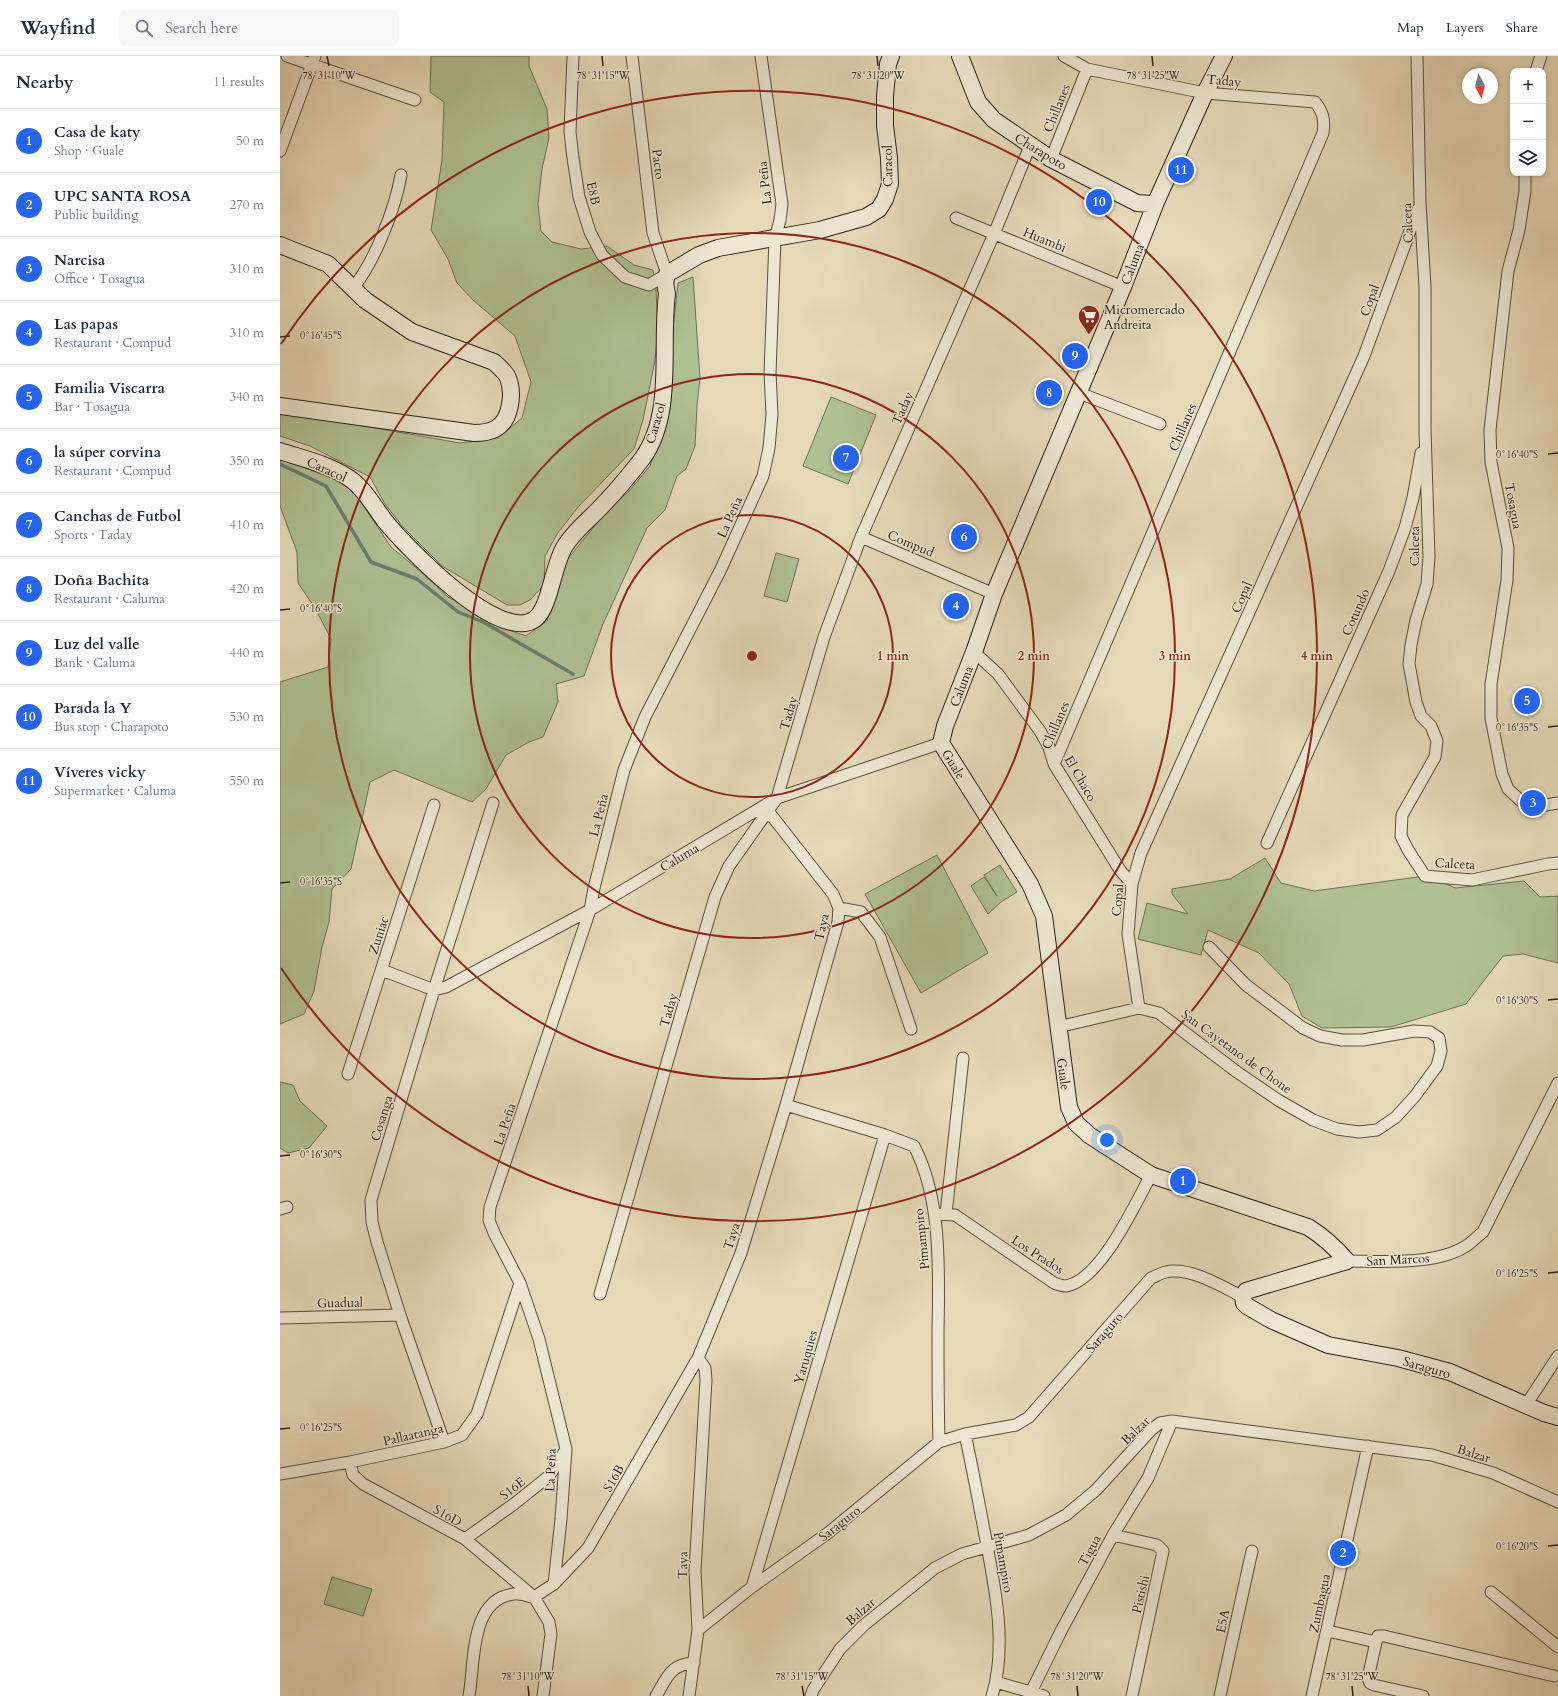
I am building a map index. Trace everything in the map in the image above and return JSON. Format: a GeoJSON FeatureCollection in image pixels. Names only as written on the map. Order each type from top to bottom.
{"type":"FeatureCollection","features":[{"type":"Feature","properties":{"kind":"street"},"geometry":{"type":"LineString","coordinates":[[287,56],[313,60],[415,100]]}},
{"type":"Feature","properties":{"kind":"street","name":"E8B"},"geometry":{"type":"LineString","coordinates":[[573,56],[570,132],[579,197],[590,232],[602,255],[625,277],[649,284],[667,274]]}},
{"type":"Feature","properties":{"kind":"street","name":"Pacto"},"geometry":{"type":"LineString","coordinates":[[632,56],[653,233],[667,274]]}},
{"type":"Feature","properties":{"kind":"street","name":"La Peña"},"geometry":{"type":"LineString","coordinates":[[554,1584],[561,1519],[566,1448],[539,1339],[520,1283],[494,1233],[489,1220],[490,1207],[590,910],[605,843],[624,770],[645,717],[721,569],[762,476],[769,448],[772,414],[770,373],[775,239],[782,204],[761,56]]}},
{"type":"Feature","properties":{"kind":"street","name":"Charapoto"},"geometry":{"type":"LineString","coordinates":[[960,56],[981,106],[994,120],[1051,159],[1137,203],[1151,204],[1156,202]]}},
{"type":"Feature","properties":{"kind":"street","name":"Taday"},"geometry":{"type":"LineString","coordinates":[[1064,56],[1088,68],[1205,93],[1315,102]]}},
{"type":"Feature","properties":{"kind":"street","name":"Caluma"},"geometry":{"type":"LineString","coordinates":[[434,990],[446,987],[590,910],[777,798],[941,743],[945,726],[974,652],[994,594],[1123,287],[1156,202],[1205,93],[1224,56]]}},
{"type":"Feature","properties":{"kind":"street","name":"Calceta"},"geometry":{"type":"LineString","coordinates":[[1417,56],[1420,203],[1425,287],[1425,429],[1429,557],[1427,584],[1414,632],[1409,664],[1416,702],[1422,716],[1431,726],[1437,741],[1435,758],[1402,815],[1401,836],[1408,850],[1425,876],[1472,880],[1558,863]]}},
{"type":"Feature","properties":{"kind":"street"},"geometry":{"type":"LineString","coordinates":[[1537,68],[1541,56]]}},
{"type":"Feature","properties":{"kind":"street","name":"Caracol"},"geometry":{"type":"LineString","coordinates":[[280,451],[326,467],[354,481],[386,521],[420,559],[456,592],[506,622],[518,624],[531,622],[539,616],[543,609],[553,574],[565,546],[604,504],[643,458],[652,439],[657,426],[663,394],[667,294],[665,283],[667,274],[705,252],[738,244],[775,239],[820,230],[866,217],[879,209],[888,193],[890,184],[889,158],[885,126],[885,96],[889,59]]}},
{"type":"Feature","properties":{"kind":"street"},"geometry":{"type":"LineString","coordinates":[[280,151],[313,60]]}},
{"type":"Feature","properties":{"kind":"street","name":"Chillanes"},"geometry":{"type":"LineString","coordinates":[[1051,159],[1088,68]]}},
{"type":"Feature","properties":{"kind":"street","name":"Chillanes"},"geometry":{"type":"LineString","coordinates":[[1054,764],[1323,133],[1324,116],[1322,110],[1315,102]]}},
{"type":"Feature","properties":{"kind":"street","name":"Taday"},"geometry":{"type":"LineString","coordinates":[[600,1294],[715,897],[729,866],[777,798],[824,637],[861,537],[994,234],[1030,146]]}},
{"type":"Feature","properties":{"kind":"street"},"geometry":{"type":"LineString","coordinates":[[352,288],[368,264],[390,217],[398,193],[401,175]]}},
{"type":"Feature","properties":{"kind":"street","name":"Tosagua"},"geometry":{"type":"LineString","coordinates":[[1525,176],[1525,191],[1519,230],[1508,271],[1490,430],[1491,462],[1508,548],[1507,580],[1491,684],[1491,718],[1502,774],[1508,789],[1521,801],[1546,805],[1558,803]]}},
{"type":"Feature","properties":{"kind":"street","name":"Copal"},"geometry":{"type":"LineString","coordinates":[[1139,1008],[1128,934],[1132,884],[1142,853],[1364,356],[1420,203]]}},
{"type":"Feature","properties":{"kind":"street","name":"Huambi"},"geometry":{"type":"LineString","coordinates":[[956,218],[1123,287]]}},
{"type":"Feature","properties":{"kind":"street"},"geometry":{"type":"LineString","coordinates":[[280,245],[328,264],[365,300],[412,332],[494,362],[506,374],[510,384],[511,400],[506,417],[496,428],[482,433],[280,406]]}},
{"type":"Feature","properties":{"kind":"street"},"geometry":{"type":"LineString","coordinates":[[1079,393],[1160,424]]}},
{"type":"Feature","properties":{"kind":"street","name":"Cotundo"},"geometry":{"type":"LineString","coordinates":[[1267,843],[1389,571],[1405,528],[1413,498],[1425,429]]}},
{"type":"Feature","properties":{"kind":"street","name":"Compud"},"geometry":{"type":"LineString","coordinates":[[861,537],[994,594]]}},
{"type":"Feature","properties":{"kind":"street","name":"El Chaco"},"geometry":{"type":"LineString","coordinates":[[974,652],[998,674],[1040,731],[1049,746],[1054,764],[1120,870],[1132,884]]}},
{"type":"Feature","properties":{"kind":"street","name":"Guale"},"geometry":{"type":"LineString","coordinates":[[941,743],[1037,898],[1044,916],[1069,1107],[1076,1123],[1089,1135],[1151,1176],[1308,1228],[1321,1235],[1335,1246],[1347,1261]]}},
{"type":"Feature","properties":{"kind":"street","name":"Cosanga"},"geometry":{"type":"LineString","coordinates":[[444,1442],[400,1315],[372,1222],[371,1200],[434,990],[493,803]]}},
{"type":"Feature","properties":{"kind":"street","name":"Zuniac"},"geometry":{"type":"LineString","coordinates":[[348,1074],[434,804]]}},
{"type":"Feature","properties":{"kind":"street","name":"Taya"},"geometry":{"type":"LineString","coordinates":[[689,1696],[698,1630],[695,1571],[706,1380],[704,1368],[698,1358],[741,1252],[786,1105],[838,922],[839,908],[833,894],[768,811]]}},
{"type":"Feature","properties":{"kind":"street"},"geometry":{"type":"LineString","coordinates":[[839,908],[861,912],[880,937],[911,1029]]}},
{"type":"Feature","properties":{"kind":"street","name":"San Cayetano de Chone"},"geometry":{"type":"LineString","coordinates":[[1058,1027],[1139,1008],[1159,1013],[1237,1072],[1278,1100],[1313,1120],[1337,1129],[1359,1132],[1377,1130],[1396,1117],[1415,1096],[1437,1066],[1441,1051],[1439,1038],[1430,1032],[1414,1032],[1363,1040],[1342,1040],[1320,1036],[1303,1028],[1246,985],[1209,947]]}},
{"type":"Feature","properties":{"kind":"street"},"geometry":{"type":"LineString","coordinates":[[382,970],[434,990]]}},
{"type":"Feature","properties":{"kind":"street"},"geometry":{"type":"LineString","coordinates":[[940,1214],[963,1058]]}},
{"type":"Feature","properties":{"kind":"street","name":"San Marcos"},"geometry":{"type":"LineString","coordinates":[[1243,1297],[1246,1291],[1347,1261],[1400,1261],[1428,1259],[1451,1253],[1468,1245],[1483,1232],[1558,1083]]}},
{"type":"Feature","properties":{"kind":"street","name":"Pimampiro"},"geometry":{"type":"LineString","coordinates":[[786,1105],[885,1135],[914,1146],[921,1160],[940,1214],[937,1395],[939,1442]]}},
{"type":"Feature","properties":{"kind":"street","name":"Yaruquies"},"geometry":{"type":"LineString","coordinates":[[752,1587],[885,1135]]}},
{"type":"Feature","properties":{"kind":"street","name":"Los Prados"},"geometry":{"type":"LineString","coordinates":[[940,1214],[956,1215],[1054,1283],[1064,1286],[1075,1282],[1088,1273],[1103,1258],[1116,1240],[1151,1176]]}},
{"type":"Feature","properties":{"kind":"street","name":"Saraguro"},"geometry":{"type":"LineString","coordinates":[[698,1630],[752,1587],[828,1533],[939,1442],[965,1434],[1016,1425],[1029,1417],[1151,1278],[1167,1272],[1185,1272],[1207,1279],[1243,1297],[1244,1303],[1247,1306],[1265,1317],[1328,1344],[1398,1358],[1450,1372],[1526,1405],[1558,1417]]}},
{"type":"Feature","properties":{"kind":"street","name":"Pallaatanga"},"geometry":{"type":"LineString","coordinates":[[280,1474],[350,1462],[444,1442],[462,1435],[477,1414],[520,1283]]}},
{"type":"Feature","properties":{"kind":"street","name":"Guadual"},"geometry":{"type":"LineString","coordinates":[[280,1318],[400,1315]]}},
{"type":"Feature","properties":{"kind":"street"},"geometry":{"type":"LineString","coordinates":[[1526,1405],[1558,1356]]}},
{"type":"Feature","properties":{"kind":"street","name":"S16B"},"geometry":{"type":"LineString","coordinates":[[534,1597],[554,1584],[588,1548],[698,1358]]}},
{"type":"Feature","properties":{"kind":"street","name":"Balzar"},"geometry":{"type":"LineString","coordinates":[[811,1696],[813,1690],[840,1649],[864,1625],[935,1568],[962,1554],[1029,1535],[1066,1515],[1096,1490],[1151,1430],[1160,1424],[1172,1421],[1368,1446],[1440,1457],[1493,1473],[1558,1502]]}},
{"type":"Feature","properties":{"kind":"street","name":"Tigua"},"geometry":{"type":"LineString","coordinates":[[1031,1692],[1061,1631],[1113,1535],[1148,1478],[1172,1421]]}},
{"type":"Feature","properties":{"kind":"street","name":"Pimampiro"},"geometry":{"type":"LineString","coordinates":[[965,1434],[987,1547],[997,1611],[999,1637],[996,1682],[992,1696]]}},
{"type":"Feature","properties":{"kind":"street","name":"Zumbagua"},"geometry":{"type":"LineString","coordinates":[[1312,1696],[1328,1631],[1368,1446]]}},
{"type":"Feature","properties":{"kind":"street","name":"S16E"},"geometry":{"type":"LineString","coordinates":[[465,1539],[514,1504],[549,1476],[566,1448]]}},
{"type":"Feature","properties":{"kind":"street","name":"S16D"},"geometry":{"type":"LineString","coordinates":[[350,1462],[353,1475],[363,1484],[465,1539],[534,1597]]}},
{"type":"Feature","properties":{"kind":"street","name":"Pistishi"},"geometry":{"type":"LineString","coordinates":[[1113,1535],[1157,1545],[1163,1550],[1132,1696]]}},
{"type":"Feature","properties":{"kind":"street","name":"E5A"},"geometry":{"type":"LineString","coordinates":[[1220,1696],[1252,1551]]}},
{"type":"Feature","properties":{"kind":"street"},"geometry":{"type":"LineString","coordinates":[[1491,1592],[1558,1646]]}},
{"type":"Feature","properties":{"kind":"street"},"geometry":{"type":"LineString","coordinates":[[469,1696],[473,1649],[481,1620],[488,1608],[494,1602],[514,1594],[534,1597],[549,1622],[551,1634],[543,1696]]}},
{"type":"Feature","properties":{"kind":"street"},"geometry":{"type":"LineString","coordinates":[[1328,1631],[1376,1642]]}},
{"type":"Feature","properties":{"kind":"street"},"geometry":{"type":"LineString","coordinates":[[1423,1696],[1374,1685],[1370,1682],[1368,1678],[1378,1636],[1384,1636],[1554,1676]]}},
{"type":"Feature","properties":{"kind":"street"},"geometry":{"type":"LineString","coordinates":[[656,1696],[675,1667],[694,1663]]}},
{"type":"Feature","properties":{"kind":"street"},"geometry":{"type":"LineString","coordinates":[[996,1682],[1044,1696]]}},
{"type":"Feature","properties":{"kind":"green space"},"geometry":{"type":"Polygon","coordinates":[[[431,56],[529,56],[529,66],[547,109],[549,138],[542,169],[538,204],[541,231],[552,242],[581,249],[607,246],[634,265],[653,270],[656,289],[658,330],[655,360],[643,420],[634,449],[579,506],[557,534],[545,556],[544,585],[530,600],[520,605],[507,605],[442,566],[403,527],[385,504],[370,477],[310,446],[280,436],[280,413],[460,443],[498,438],[522,418],[531,382],[515,336],[473,300],[457,283],[448,259],[431,230],[442,160],[444,102],[430,92],[431,56]]]}},
{"type":"Feature","properties":{"kind":"green space"},"geometry":{"type":"Polygon","coordinates":[[[693,277],[700,378],[695,446],[686,469],[677,476],[665,510],[647,528],[603,624],[584,676],[556,684],[558,702],[543,737],[529,742],[506,755],[486,789],[472,802],[394,770],[370,782],[351,869],[332,889],[329,922],[322,947],[314,991],[304,1014],[280,1024],[280,682],[328,667],[331,639],[315,608],[298,583],[297,552],[280,506],[280,457],[346,484],[358,498],[391,547],[448,597],[469,607],[506,629],[526,636],[547,621],[557,596],[566,561],[607,511],[629,491],[650,466],[670,409],[672,377],[671,347],[678,283],[693,277]]]}},
{"type":"Feature","properties":{"kind":"green space"},"geometry":{"type":"Polygon","coordinates":[[[831,397],[876,415],[848,484],[803,466],[831,397]]]}},
{"type":"Feature","properties":{"kind":"green space"},"geometry":{"type":"Polygon","coordinates":[[[776,553],[799,559],[787,602],[764,596],[776,553]]]}},
{"type":"Feature","properties":{"kind":"green space"},"geometry":{"type":"Polygon","coordinates":[[[937,855],[988,953],[921,993],[865,894],[937,855]]]}},
{"type":"Feature","properties":{"kind":"green space"},"geometry":{"type":"Polygon","coordinates":[[[1265,858],[1281,883],[1314,891],[1425,876],[1456,888],[1524,881],[1540,897],[1558,896],[1558,963],[1523,954],[1503,956],[1466,1004],[1391,1027],[1322,1028],[1302,1016],[1289,984],[1259,953],[1208,930],[1201,955],[1138,939],[1147,903],[1188,914],[1172,894],[1172,889],[1230,879],[1265,858]]]}},
{"type":"Feature","properties":{"kind":"green space"},"geometry":{"type":"Polygon","coordinates":[[[1000,865],[1017,892],[1001,902],[988,914],[971,886],[984,877],[997,896],[984,875],[1000,865]]]}},
{"type":"Feature","properties":{"kind":"green space"},"geometry":{"type":"Polygon","coordinates":[[[280,1082],[293,1085],[300,1101],[327,1126],[309,1148],[288,1153],[280,1148],[280,1082]]]}},
{"type":"Feature","properties":{"kind":"green space"},"geometry":{"type":"Polygon","coordinates":[[[332,1577],[372,1589],[363,1616],[324,1604],[332,1577]]]}},
{"type":"Feature","properties":{"kind":"waterway"},"geometry":{"type":"LineString","coordinates":[[280,464],[326,486],[371,562],[417,579],[458,612],[483,622],[573,674]]}},
{"type":"Feature","properties":{"kind":"place","name":"Víveres vicky"},"geometry":{"type":"Point","coordinates":[1181,170]}},
{"type":"Feature","properties":{"kind":"place","name":"Parada la Y"},"geometry":{"type":"Point","coordinates":[1099,202]}},
{"type":"Feature","properties":{"kind":"place","name":"Micromercado Andreita"},"geometry":{"type":"Point","coordinates":[1089,336]}},
{"type":"Feature","properties":{"kind":"place","name":"Luz del valle"},"geometry":{"type":"Point","coordinates":[1075,356]}},
{"type":"Feature","properties":{"kind":"place","name":"Doña Bachita"},"geometry":{"type":"Point","coordinates":[1049,393]}},
{"type":"Feature","properties":{"kind":"place","name":"Canchas de Futbol"},"geometry":{"type":"Point","coordinates":[846,458]}},
{"type":"Feature","properties":{"kind":"place","name":"la súper corvina"},"geometry":{"type":"Point","coordinates":[964,537]}},
{"type":"Feature","properties":{"kind":"place","name":"Las papas"},"geometry":{"type":"Point","coordinates":[956,606]}},
{"type":"Feature","properties":{"kind":"place","name":"Familia Viscarra"},"geometry":{"type":"Point","coordinates":[1527,701]}},
{"type":"Feature","properties":{"kind":"place","name":"Narcisa"},"geometry":{"type":"Point","coordinates":[1533,803]}},
{"type":"Feature","properties":{"kind":"place","name":"Casa de katy"},"geometry":{"type":"Point","coordinates":[1183,1181]}},
{"type":"Feature","properties":{"kind":"place","name":"UPC SANTA ROSA"},"geometry":{"type":"Point","coordinates":[1343,1553]}}]}
